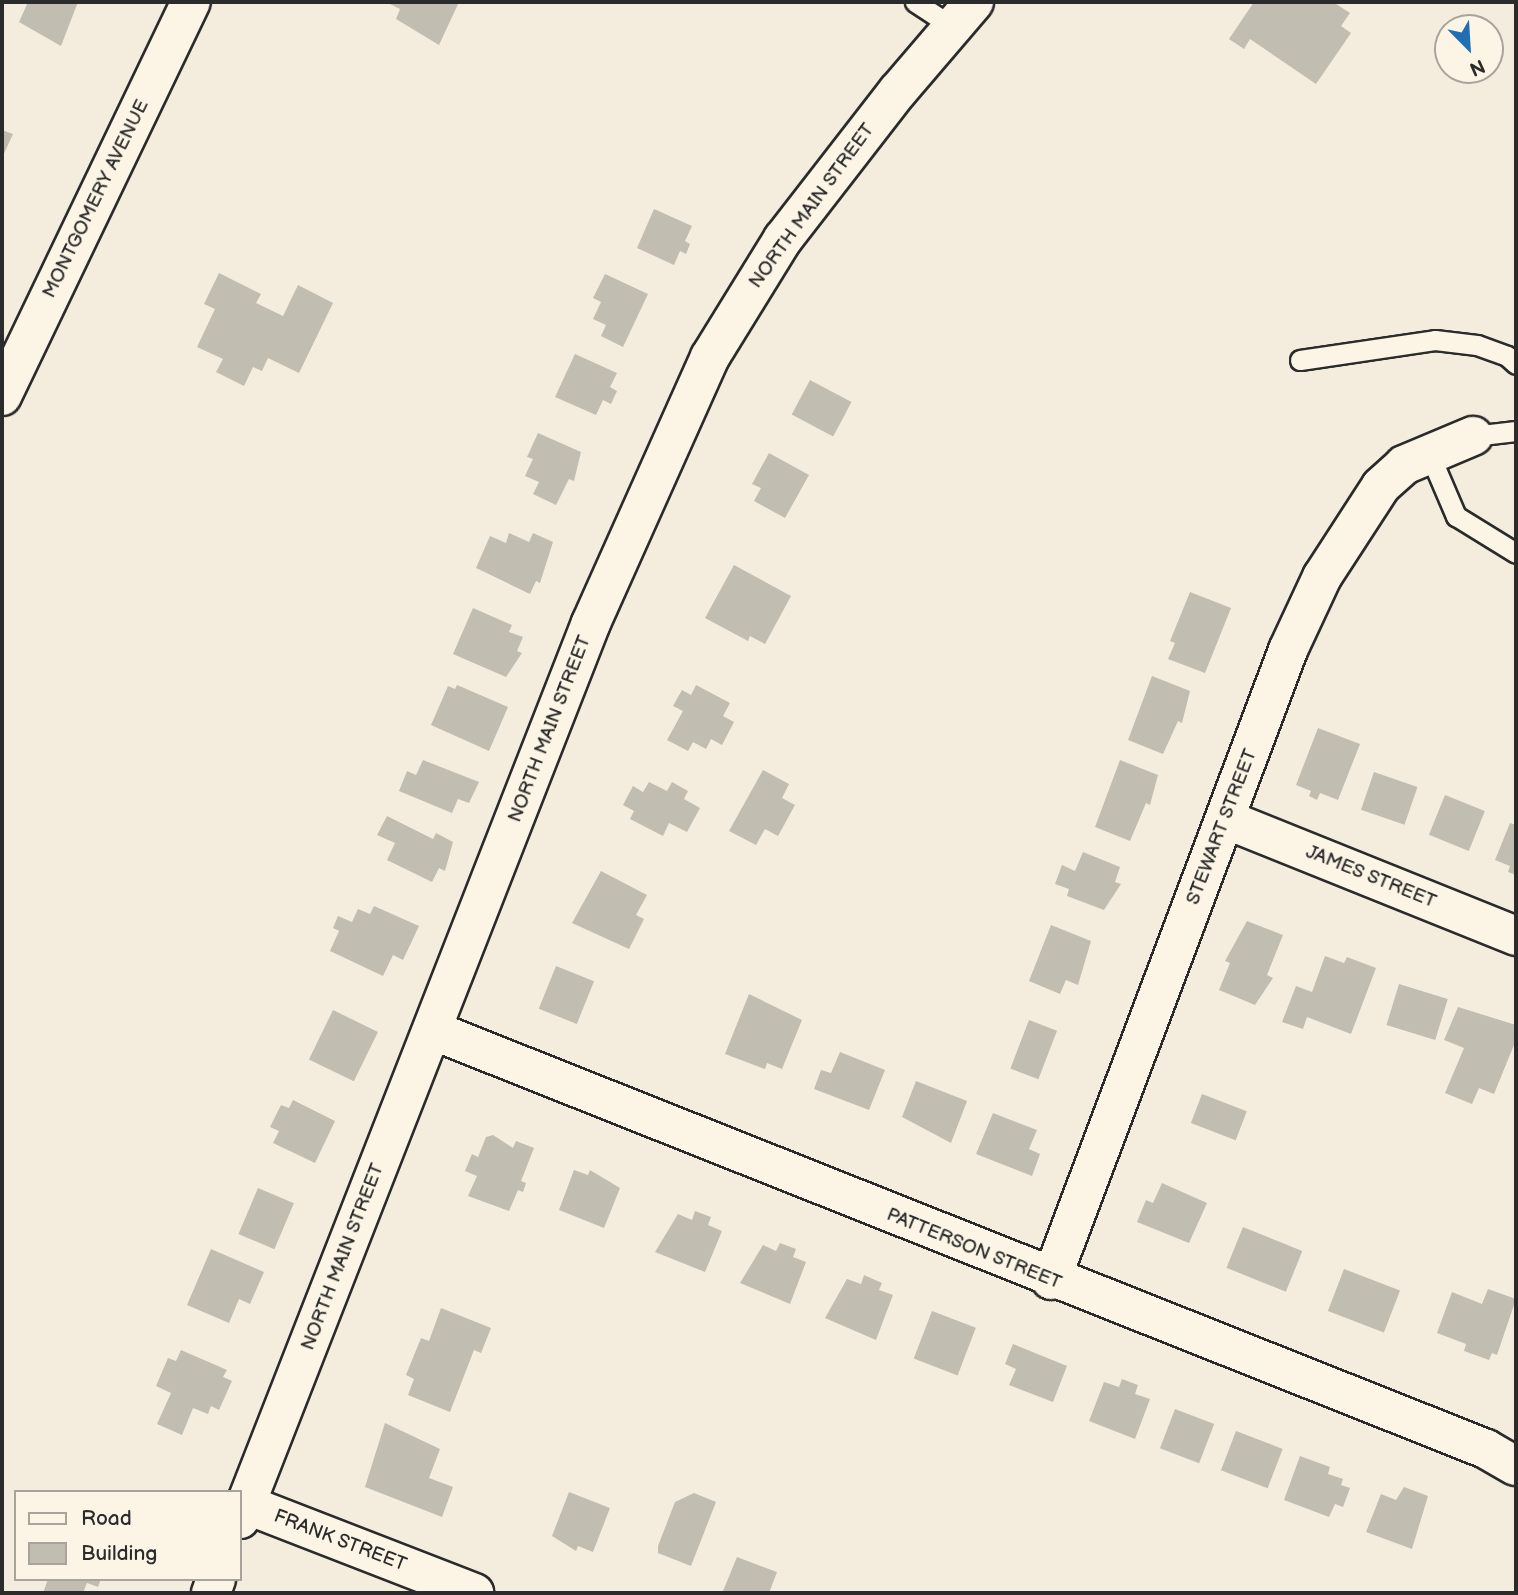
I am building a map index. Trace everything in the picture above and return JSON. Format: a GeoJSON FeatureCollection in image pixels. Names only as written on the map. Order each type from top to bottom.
{"type":"FeatureCollection","features":[{"type":"Feature","properties":{"kind":"street","name":"MONTGOMERY AVENUE"},"geometry":{"type":"LineString","coordinates":[[2,396],[191,2]]}},
{"type":"Feature","properties":{"kind":"street","name":"NORTH MAIN STREET"},"geometry":{"type":"LineString","coordinates":[[243,1511],[591,623],[710,357],[783,239],[964,14]]}},
{"type":"Feature","properties":{"kind":"street","name":"STEWART STREET"},"geometry":{"type":"LineString","coordinates":[[1051,1280],[1288,650],[1322,577],[1381,486],[1404,465],[1473,436]]}},
{"type":"Feature","properties":{"kind":"street","name":"JAMES STREET"},"geometry":{"type":"LineString","coordinates":[[1225,819],[1516,936]]}},
{"type":"Feature","properties":{"kind":"street","name":"PATTERSON STREET"},"geometry":{"type":"LineString","coordinates":[[432,1030],[1051,1280],[1486,1449],[1516,1466]]}},
{"type":"Feature","properties":{"kind":"street","name":"FRANK STREET"},"geometry":{"type":"LineString","coordinates":[[243,1511],[474,1593]]}},
{"type":"Feature","properties":{"kind":"lane"},"geometry":{"type":"LineString","coordinates":[[915,2],[964,14]]}},
{"type":"Feature","properties":{"kind":"lane"},"geometry":{"type":"LineString","coordinates":[[1300,360],[1435,340],[1477,345],[1507,356],[1516,364]]}},
{"type":"Feature","properties":{"kind":"lane"},"geometry":{"type":"LineString","coordinates":[[1473,436],[1516,431]]}},
{"type":"Feature","properties":{"kind":"lane"},"geometry":{"type":"LineString","coordinates":[[1429,453],[1456,516],[1516,553]]}},
{"type":"Feature","properties":{"kind":"building"},"geometry":{"type":"Polygon","coordinates":[[[28,2],[78,2],[61,46],[19,22],[28,2]]]}},
{"type":"Feature","properties":{"kind":"building"},"geometry":{"type":"Polygon","coordinates":[[[386,2],[459,2],[439,45],[396,19],[400,9],[386,2]]]}},
{"type":"Feature","properties":{"kind":"building"},"geometry":{"type":"Polygon","coordinates":[[[1254,2],[1333,2],[1350,13],[1341,26],[1351,33],[1316,84],[1250,39],[1244,49],[1229,39],[1254,2]]]}},
{"type":"Feature","properties":{"kind":"building"},"geometry":{"type":"Polygon","coordinates":[[[2,130],[13,134],[2,158],[2,130]]]}},
{"type":"Feature","properties":{"kind":"building"},"geometry":{"type":"Polygon","coordinates":[[[654,209],[692,226],[685,241],[690,244],[686,254],[680,251],[674,265],[637,248],[654,209]]]}},
{"type":"Feature","properties":{"kind":"building"},"geometry":{"type":"Polygon","coordinates":[[[219,273],[261,294],[256,303],[283,316],[298,285],[333,303],[299,373],[268,358],[262,371],[253,367],[244,386],[216,372],[223,359],[197,347],[215,309],[204,304],[219,273]]]}},
{"type":"Feature","properties":{"kind":"building"},"geometry":{"type":"Polygon","coordinates":[[[605,274],[648,294],[623,347],[601,336],[606,325],[593,319],[601,302],[593,298],[605,274]]]}},
{"type":"Feature","properties":{"kind":"building"},"geometry":{"type":"Polygon","coordinates":[[[575,354],[617,373],[610,387],[617,391],[611,404],[603,400],[596,415],[555,397],[575,354]]]}},
{"type":"Feature","properties":{"kind":"building"},"geometry":{"type":"Polygon","coordinates":[[[810,380],[851,402],[833,437],[792,414],[810,380]]]}},
{"type":"Feature","properties":{"kind":"building"},"geometry":{"type":"Polygon","coordinates":[[[538,433],[581,452],[574,481],[569,479],[556,505],[533,494],[539,482],[525,476],[533,459],[527,457],[538,433]]]}},
{"type":"Feature","properties":{"kind":"building"},"geometry":{"type":"Polygon","coordinates":[[[769,453],[809,475],[785,518],[754,501],[761,488],[752,484],[769,453]]]}},
{"type":"Feature","properties":{"kind":"building"},"geometry":{"type":"Polygon","coordinates":[[[509,533],[529,542],[533,533],[553,542],[540,583],[536,581],[530,594],[476,568],[490,536],[506,543],[509,533]]]}},
{"type":"Feature","properties":{"kind":"building"},"geometry":{"type":"Polygon","coordinates":[[[734,565],[791,596],[765,644],[750,636],[748,641],[705,618],[734,565]]]}},
{"type":"Feature","properties":{"kind":"building"},"geometry":{"type":"Polygon","coordinates":[[[1190,592],[1231,608],[1205,673],[1168,659],[1175,643],[1170,641],[1190,592]]]}},
{"type":"Feature","properties":{"kind":"building"},"geometry":{"type":"Polygon","coordinates":[[[473,608],[512,625],[509,632],[523,637],[517,651],[522,653],[506,677],[453,654],[473,608]]]}},
{"type":"Feature","properties":{"kind":"building"},"geometry":{"type":"Polygon","coordinates":[[[1152,676],[1190,691],[1182,723],[1178,721],[1163,754],[1128,740],[1152,676]]]}},
{"type":"Feature","properties":{"kind":"building"},"geometry":{"type":"Polygon","coordinates":[[[457,685],[508,707],[489,751],[431,725],[448,686],[455,689],[457,685]]]}},
{"type":"Feature","properties":{"kind":"building"},"geometry":{"type":"Polygon","coordinates":[[[696,685],[730,703],[723,716],[734,722],[722,745],[711,739],[706,749],[693,742],[688,751],[667,740],[683,711],[673,706],[682,690],[691,695],[696,685]]]}},
{"type":"Feature","properties":{"kind":"building"},"geometry":{"type":"Polygon","coordinates":[[[1318,728],[1360,744],[1338,800],[1320,793],[1317,800],[1309,796],[1311,791],[1296,785],[1318,728]]]}},
{"type":"Feature","properties":{"kind":"building"},"geometry":{"type":"Polygon","coordinates":[[[423,760],[479,782],[469,803],[458,799],[452,813],[399,791],[407,771],[416,775],[423,760]]]}},
{"type":"Feature","properties":{"kind":"building"},"geometry":{"type":"Polygon","coordinates":[[[1120,760],[1158,775],[1150,805],[1146,803],[1130,841],[1095,827],[1120,760]]]}},
{"type":"Feature","properties":{"kind":"building"},"geometry":{"type":"Polygon","coordinates":[[[763,770],[789,784],[782,798],[795,805],[778,836],[765,829],[756,845],[729,831],[763,770]]]}},
{"type":"Feature","properties":{"kind":"building"},"geometry":{"type":"Polygon","coordinates":[[[1374,772],[1417,787],[1404,825],[1361,810],[1374,772]]]}},
{"type":"Feature","properties":{"kind":"building"},"geometry":{"type":"Polygon","coordinates":[[[649,782],[667,791],[672,782],[688,791],[684,799],[700,808],[687,832],[669,823],[663,836],[630,819],[634,811],[623,805],[633,786],[643,792],[649,782]]]}},
{"type":"Feature","properties":{"kind":"building"},"geometry":{"type":"Polygon","coordinates":[[[1445,795],[1485,811],[1469,851],[1429,835],[1445,795]]]}},
{"type":"Feature","properties":{"kind":"building"},"geometry":{"type":"Polygon","coordinates":[[[387,816],[433,839],[436,833],[453,842],[445,871],[439,868],[432,882],[387,860],[395,843],[377,835],[387,816]]]}},
{"type":"Feature","properties":{"kind":"building"},"geometry":{"type":"Polygon","coordinates":[[[1510,823],[1516,825],[1516,875],[1508,872],[1510,866],[1495,860],[1510,823]]]}},
{"type":"Feature","properties":{"kind":"building"},"geometry":{"type":"Polygon","coordinates":[[[1083,852],[1120,867],[1115,882],[1121,884],[1104,910],[1067,896],[1069,889],[1055,884],[1062,865],[1075,871],[1083,852]]]}},
{"type":"Feature","properties":{"kind":"building"},"geometry":{"type":"Polygon","coordinates":[[[601,871],[647,895],[636,915],[644,919],[629,949],[572,923],[601,871]]]}},
{"type":"Feature","properties":{"kind":"building"},"geometry":{"type":"Polygon","coordinates":[[[374,906],[419,926],[403,960],[393,955],[383,976],[330,951],[339,931],[333,928],[338,916],[352,922],[358,909],[370,914],[374,906]]]}},
{"type":"Feature","properties":{"kind":"building"},"geometry":{"type":"Polygon","coordinates":[[[1247,921],[1283,935],[1267,975],[1273,978],[1255,1005],[1219,990],[1230,963],[1225,961],[1247,921]]]}},
{"type":"Feature","properties":{"kind":"building"},"geometry":{"type":"Polygon","coordinates":[[[1051,925],[1091,941],[1078,985],[1066,980],[1060,994],[1029,981],[1051,925]]]}},
{"type":"Feature","properties":{"kind":"building"},"geometry":{"type":"Polygon","coordinates":[[[1325,956],[1344,963],[1347,957],[1376,968],[1351,1034],[1307,1017],[1303,1029],[1282,1022],[1296,986],[1312,992],[1325,956]]]}},
{"type":"Feature","properties":{"kind":"building"},"geometry":{"type":"Polygon","coordinates":[[[556,966],[594,981],[577,1024],[539,1009],[556,966]]]}},
{"type":"Feature","properties":{"kind":"building"},"geometry":{"type":"Polygon","coordinates":[[[1399,984],[1448,999],[1435,1040],[1386,1025],[1399,984]]]}},
{"type":"Feature","properties":{"kind":"building"},"geometry":{"type":"Polygon","coordinates":[[[749,994],[802,1020],[782,1069],[767,1063],[765,1069],[725,1054],[749,994]]]}},
{"type":"Feature","properties":{"kind":"building"},"geometry":{"type":"Polygon","coordinates":[[[1458,1007],[1516,1025],[1516,1040],[1494,1094],[1479,1088],[1472,1104],[1445,1093],[1464,1048],[1444,1040],[1458,1007]]]}},
{"type":"Feature","properties":{"kind":"building"},"geometry":{"type":"Polygon","coordinates":[[[333,1010],[378,1032],[354,1081],[309,1059],[333,1010]]]}},
{"type":"Feature","properties":{"kind":"building"},"geometry":{"type":"Polygon","coordinates":[[[1029,1020],[1057,1031],[1038,1079],[1010,1069],[1029,1020]]]}},
{"type":"Feature","properties":{"kind":"building"},"geometry":{"type":"Polygon","coordinates":[[[840,1052],[885,1070],[869,1110],[814,1089],[821,1070],[831,1073],[840,1052]]]}},
{"type":"Feature","properties":{"kind":"building"},"geometry":{"type":"Polygon","coordinates":[[[916,1081],[967,1101],[951,1143],[902,1117],[916,1081]]]}},
{"type":"Feature","properties":{"kind":"building"},"geometry":{"type":"Polygon","coordinates":[[[1202,1094],[1247,1111],[1236,1140],[1191,1123],[1202,1094]]]}},
{"type":"Feature","properties":{"kind":"building"},"geometry":{"type":"Polygon","coordinates":[[[293,1100],[335,1121],[315,1163],[273,1143],[279,1131],[270,1127],[281,1105],[289,1108],[293,1100]]]}},
{"type":"Feature","properties":{"kind":"building"},"geometry":{"type":"Polygon","coordinates":[[[993,1113],[1037,1130],[1029,1149],[1040,1154],[1032,1176],[976,1154],[993,1113]]]}},
{"type":"Feature","properties":{"kind":"building"},"geometry":{"type":"Polygon","coordinates":[[[493,1135],[513,1148],[516,1141],[534,1148],[521,1181],[526,1183],[523,1192],[518,1190],[509,1211],[468,1196],[477,1176],[465,1171],[472,1154],[478,1157],[486,1137],[493,1135]]]}},
{"type":"Feature","properties":{"kind":"building"},"geometry":{"type":"Polygon","coordinates":[[[574,1170],[588,1175],[590,1170],[620,1188],[604,1228],[559,1210],[574,1170]]]}},
{"type":"Feature","properties":{"kind":"building"},"geometry":{"type":"Polygon","coordinates":[[[1162,1183],[1207,1203],[1189,1243],[1137,1222],[1146,1200],[1153,1203],[1162,1183]]]}},
{"type":"Feature","properties":{"kind":"building"},"geometry":{"type":"Polygon","coordinates":[[[258,1188],[294,1203],[274,1249],[238,1234],[258,1188]]]}},
{"type":"Feature","properties":{"kind":"building"},"geometry":{"type":"Polygon","coordinates":[[[695,1211],[711,1217],[708,1225],[722,1231],[705,1272],[655,1252],[678,1214],[692,1220],[695,1211]]]}},
{"type":"Feature","properties":{"kind":"building"},"geometry":{"type":"Polygon","coordinates":[[[1243,1227],[1302,1251],[1286,1292],[1227,1268],[1243,1227]]]}},
{"type":"Feature","properties":{"kind":"building"},"geometry":{"type":"Polygon","coordinates":[[[780,1243],[796,1249],[793,1257],[806,1262],[790,1304],[740,1283],[763,1245],[776,1251],[780,1243]]]}},
{"type":"Feature","properties":{"kind":"building"},"geometry":{"type":"Polygon","coordinates":[[[211,1249],[264,1272],[250,1304],[239,1299],[229,1323],[187,1305],[211,1249]]]}},
{"type":"Feature","properties":{"kind":"building"},"geometry":{"type":"Polygon","coordinates":[[[1344,1269],[1400,1291],[1384,1333],[1328,1311],[1344,1269]]]}},
{"type":"Feature","properties":{"kind":"building"},"geometry":{"type":"Polygon","coordinates":[[[864,1275],[882,1283],[879,1290],[893,1295],[876,1340],[825,1318],[847,1279],[861,1284],[864,1275]]]}},
{"type":"Feature","properties":{"kind":"building"},"geometry":{"type":"Polygon","coordinates":[[[1488,1289],[1516,1299],[1497,1355],[1492,1353],[1489,1360],[1464,1351],[1466,1344],[1437,1333],[1452,1292],[1482,1304],[1488,1289]]]}},
{"type":"Feature","properties":{"kind":"building"},"geometry":{"type":"Polygon","coordinates":[[[441,1308],[491,1328],[481,1353],[474,1350],[450,1412],[408,1395],[414,1379],[406,1375],[421,1338],[429,1341],[441,1308]]]}},
{"type":"Feature","properties":{"kind":"building"},"geometry":{"type":"Polygon","coordinates":[[[932,1311],[976,1328],[958,1375],[914,1359],[932,1311]]]}},
{"type":"Feature","properties":{"kind":"building"},"geometry":{"type":"Polygon","coordinates":[[[1013,1344],[1067,1366],[1053,1402],[1009,1385],[1016,1369],[1005,1364],[1013,1344]]]}},
{"type":"Feature","properties":{"kind":"building"},"geometry":{"type":"Polygon","coordinates":[[[181,1350],[227,1370],[223,1377],[232,1381],[219,1410],[211,1406],[208,1414],[193,1408],[182,1435],[157,1424],[171,1393],[156,1386],[168,1358],[176,1361],[181,1350]]]}},
{"type":"Feature","properties":{"kind":"building"},"geometry":{"type":"Polygon","coordinates":[[[1122,1379],[1138,1385],[1135,1394],[1150,1399],[1135,1439],[1089,1421],[1104,1382],[1119,1387],[1122,1379]]]}},
{"type":"Feature","properties":{"kind":"building"},"geometry":{"type":"Polygon","coordinates":[[[1175,1409],[1214,1424],[1199,1463],[1160,1448],[1175,1409]]]}},
{"type":"Feature","properties":{"kind":"building"},"geometry":{"type":"Polygon","coordinates":[[[385,1423],[440,1449],[429,1478],[453,1487],[442,1517],[365,1487],[385,1423]]]}},
{"type":"Feature","properties":{"kind":"building"},"geometry":{"type":"Polygon","coordinates":[[[1236,1431],[1283,1449],[1268,1488],[1221,1470],[1236,1431]]]}},
{"type":"Feature","properties":{"kind":"building"},"geometry":{"type":"Polygon","coordinates":[[[1300,1456],[1330,1467],[1328,1474],[1343,1479],[1341,1485],[1350,1488],[1343,1507],[1335,1504],[1329,1517],[1284,1500],[1300,1456]]]}},
{"type":"Feature","properties":{"kind":"building"},"geometry":{"type":"Polygon","coordinates":[[[1404,1487],[1428,1496],[1412,1549],[1366,1532],[1381,1494],[1396,1500],[1404,1487]]]}},
{"type":"Feature","properties":{"kind":"building"},"geometry":{"type":"Polygon","coordinates":[[[569,1492],[610,1508],[593,1552],[578,1546],[576,1551],[552,1536],[569,1492]]]}},
{"type":"Feature","properties":{"kind":"building"},"geometry":{"type":"Polygon","coordinates":[[[694,1493],[716,1502],[691,1566],[658,1553],[658,1546],[675,1502],[694,1493]]]}},
{"type":"Feature","properties":{"kind":"building"},"geometry":{"type":"Polygon","coordinates":[[[737,1557],[777,1572],[769,1593],[723,1591],[737,1557]]]}},
{"type":"Feature","properties":{"kind":"building"},"geometry":{"type":"Polygon","coordinates":[[[47,1581],[100,1581],[98,1587],[87,1583],[83,1593],[43,1593],[47,1581]]]}}]}
